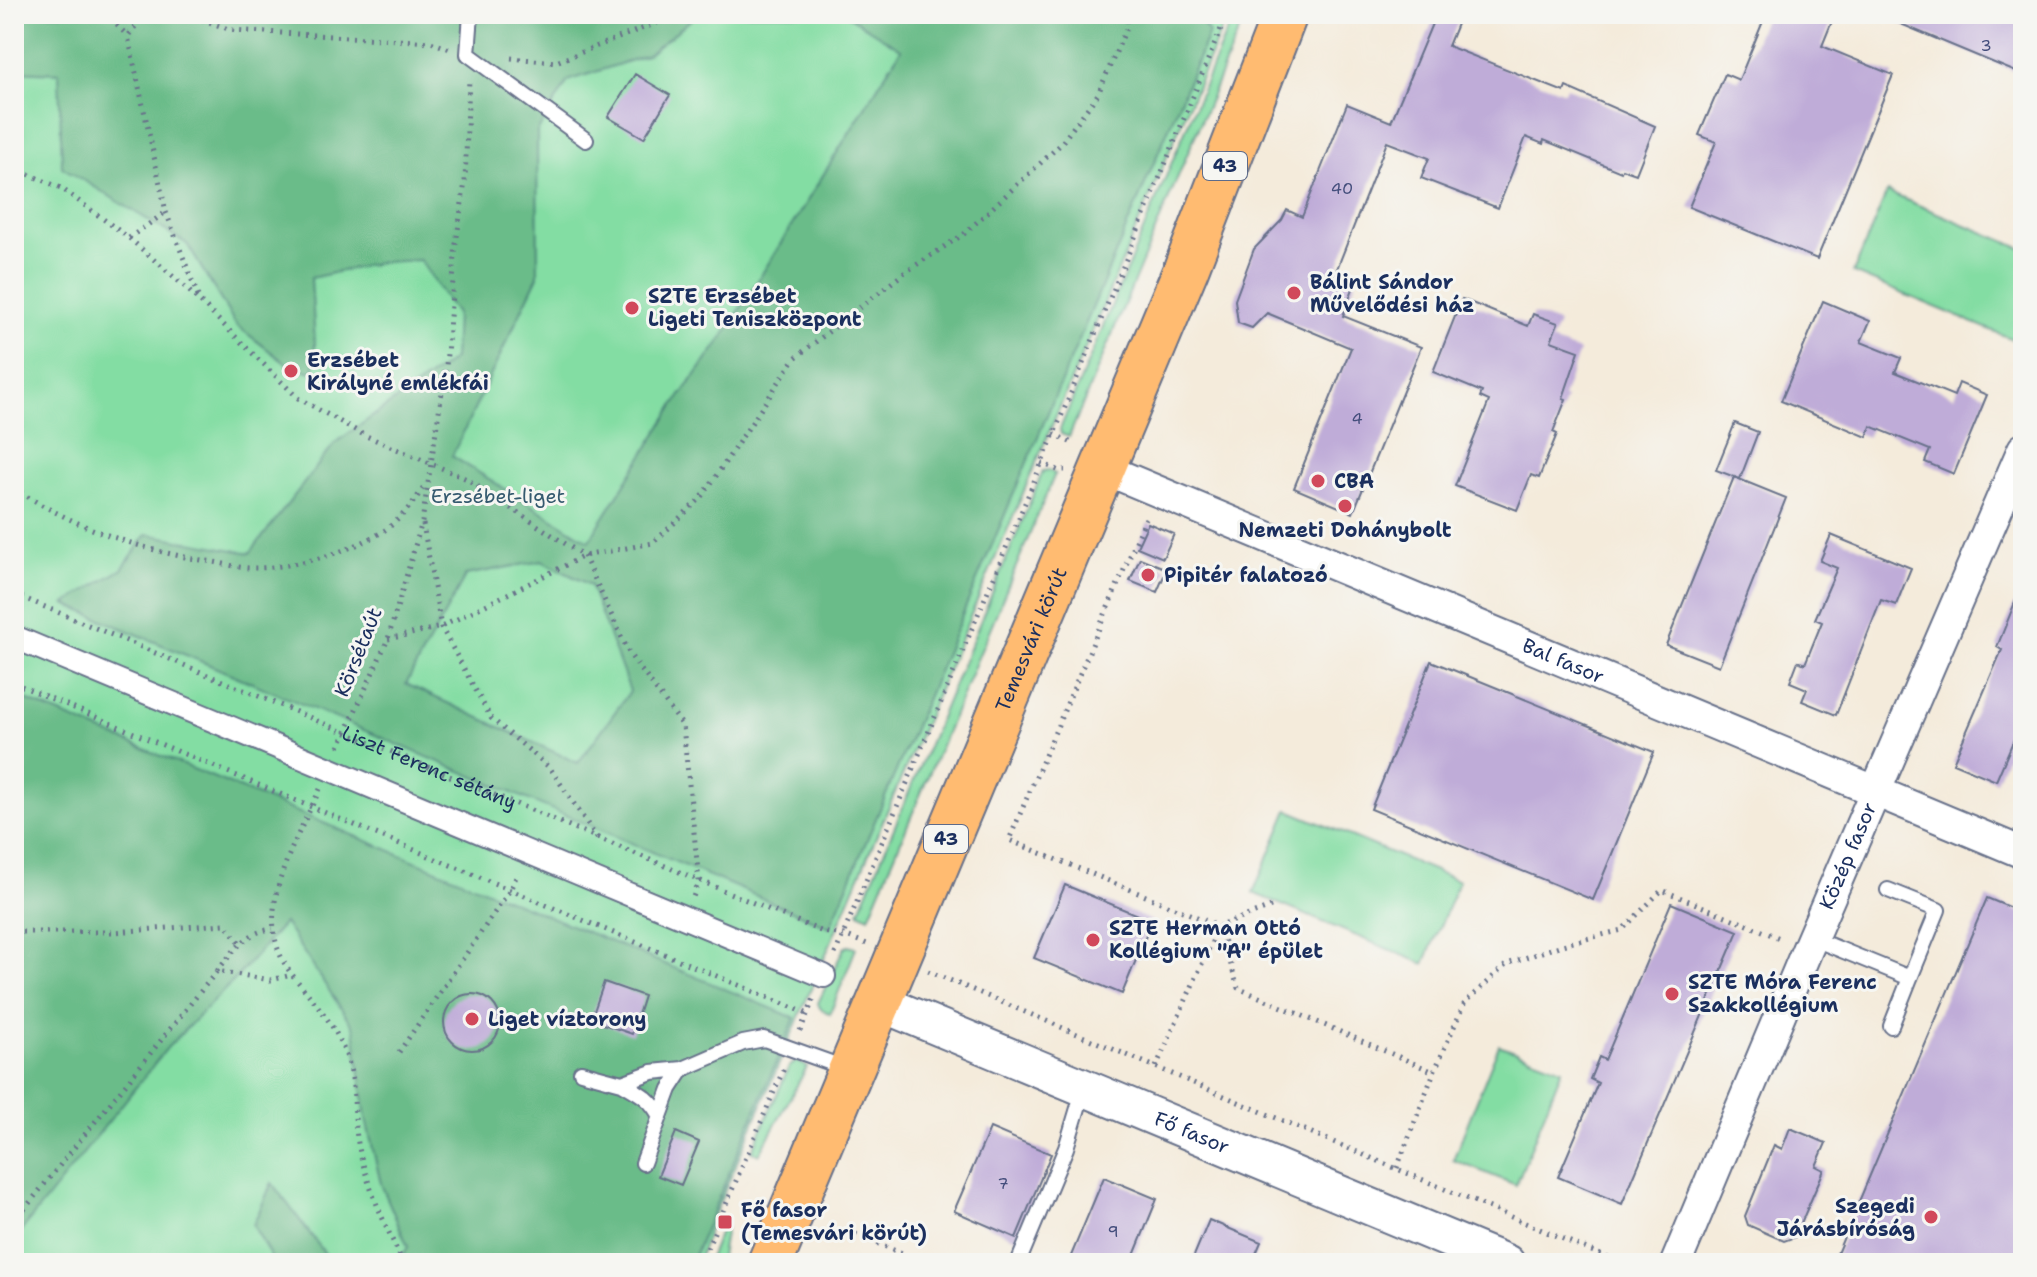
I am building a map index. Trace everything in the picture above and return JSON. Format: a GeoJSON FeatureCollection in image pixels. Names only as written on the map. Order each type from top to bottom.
{"type":"FeatureCollection","features":[{"type":"Feature","properties":{"kind":"main road","name":"Temesvári körút"},"geometry":{"type":"LineString","coordinates":[[770,1263],[1186,269],[1285,14]]}},
{"type":"Feature","properties":{"kind":"street","name":"Közép fasor"},"geometry":{"type":"LineString","coordinates":[[1676,1263],[2023,449]]}},
{"type":"Feature","properties":{"kind":"street","name":"Bal fasor"},"geometry":{"type":"LineString","coordinates":[[1102,468],[2023,853]]}},
{"type":"Feature","properties":{"kind":"street","name":"Liszt Ferenc sétány"},"geometry":{"type":"LineString","coordinates":[[14,637],[824,976]]}},
{"type":"Feature","properties":{"kind":"street","name":"Fő fasor"},"geometry":{"type":"LineString","coordinates":[[878,1002],[1506,1263]]}},
{"type":"Feature","properties":{"kind":"lane"},"geometry":{"type":"LineString","coordinates":[[471,14],[468,54],[586,140]]}},
{"type":"Feature","properties":{"kind":"lane"},"geometry":{"type":"LineString","coordinates":[[1888,890],[1938,910],[1891,1026]]}},
{"type":"Feature","properties":{"kind":"lane"},"geometry":{"type":"LineString","coordinates":[[1810,944],[1910,978]]}},
{"type":"Feature","properties":{"kind":"lane"},"geometry":{"type":"LineString","coordinates":[[622,1083],[652,1072],[683,1069],[743,1043],[764,1039],[850,1070]]}},
{"type":"Feature","properties":{"kind":"lane"},"geometry":{"type":"LineString","coordinates":[[643,1163],[670,1089],[683,1069]]}},
{"type":"Feature","properties":{"kind":"lane"},"geometry":{"type":"LineString","coordinates":[[581,1072],[622,1083],[643,1095],[660,1117]]}},
{"type":"Feature","properties":{"kind":"lane"},"geometry":{"type":"LineString","coordinates":[[1018,1263],[1066,1148],[1084,1088]]}},
{"type":"Feature","properties":{"kind":"path"},"geometry":{"type":"LineString","coordinates":[[105,14],[128,36],[166,212],[200,301]]}},
{"type":"Feature","properties":{"kind":"path"},"geometry":{"type":"LineString","coordinates":[[128,36],[145,14]]}},
{"type":"Feature","properties":{"kind":"path"},"geometry":{"type":"LineString","coordinates":[[187,14],[231,30],[431,42],[468,54],[556,62],[680,14]]}},
{"type":"Feature","properties":{"kind":"path"},"geometry":{"type":"LineString","coordinates":[[388,639],[441,627],[584,556],[653,543],[702,497],[795,358],[853,310],[964,234],[1060,145],[1098,94],[1126,29],[1128,14]]}},
{"type":"Feature","properties":{"kind":"path"},"geometry":{"type":"LineString","coordinates":[[844,935],[1227,14]]}},
{"type":"Feature","properties":{"kind":"path","name":"Körsétaút"},"geometry":{"type":"LineString","coordinates":[[403,1263],[362,1164],[349,1065],[322,1007],[282,960],[273,929],[274,903],[281,875],[388,639],[422,522],[446,366],[456,244],[465,182],[470,83],[468,54]]}},
{"type":"Feature","properties":{"kind":"path"},"geometry":{"type":"LineString","coordinates":[[14,168],[61,188],[129,238],[200,301],[298,398],[364,435],[467,479],[584,556],[630,655],[683,726],[699,881],[687,918]]}},
{"type":"Feature","properties":{"kind":"path"},"geometry":{"type":"LineString","coordinates":[[129,238],[166,212]]}},
{"type":"Feature","properties":{"kind":"path"},"geometry":{"type":"LineString","coordinates":[[14,488],[52,511],[132,543],[185,558],[250,568],[308,562],[385,530],[405,512],[428,482]]}},
{"type":"Feature","properties":{"kind":"path"},"geometry":{"type":"LineString","coordinates":[[1157,491],[1009,840],[1219,926],[1271,907]]}},
{"type":"Feature","properties":{"kind":"path"},"geometry":{"type":"LineString","coordinates":[[422,522],[441,627],[491,718],[550,768],[598,838]]}},
{"type":"Feature","properties":{"kind":"path","name":"Liszt Ferenc sétány"},"geometry":{"type":"LineString","coordinates":[[14,594],[823,932],[861,941]]}},
{"type":"Feature","properties":{"kind":"path"},"geometry":{"type":"LineString","coordinates":[[14,683],[808,1014],[701,1263]]}},
{"type":"Feature","properties":{"kind":"path"},"geometry":{"type":"LineString","coordinates":[[399,1052],[510,890]]}},
{"type":"Feature","properties":{"kind":"path"},"geometry":{"type":"LineString","coordinates":[[1397,1169],[1465,1002],[1507,964],[1562,945],[1622,930],[1662,890],[1810,944]]}},
{"type":"Feature","properties":{"kind":"path"},"geometry":{"type":"LineString","coordinates":[[14,932],[113,932],[225,924],[240,943]]}},
{"type":"Feature","properties":{"kind":"path"},"geometry":{"type":"LineString","coordinates":[[1156,1067],[1219,926]]}},
{"type":"Feature","properties":{"kind":"path"},"geometry":{"type":"LineString","coordinates":[[1219,926],[1238,988],[1434,1072]]}},
{"type":"Feature","properties":{"kind":"path"},"geometry":{"type":"LineString","coordinates":[[14,1222],[240,943],[252,933],[273,929]]}},
{"type":"Feature","properties":{"kind":"path"},"geometry":{"type":"LineString","coordinates":[[217,971],[271,980],[292,975]]}},
{"type":"Feature","properties":{"kind":"path"},"geometry":{"type":"LineString","coordinates":[[949,981],[1620,1263]]}},
{"type":"Feature","properties":{"kind":"path"},"geometry":{"type":"LineString","coordinates":[[14,1207],[22,1211]]}},
{"type":"Feature","properties":{"kind":"path"},"geometry":{"type":"LineString","coordinates":[[848,1231],[924,1263]]}},
{"type":"Feature","properties":{"kind":"green space","name":"Erzsébet-liget"},"geometry":{"type":"Polygon","coordinates":[[[14,14],[1228,14],[713,1218],[697,1263],[14,1263],[14,14]]]}},
{"type":"Feature","properties":{"kind":"green space"},"geometry":{"type":"Polygon","coordinates":[[[14,14],[698,14],[647,55],[568,81],[537,132],[538,276],[452,456],[589,541],[675,404],[721,340],[901,49],[845,14],[1196,14],[1209,33],[830,927],[65,604],[122,569],[147,534],[250,553],[335,443],[454,359],[456,314],[420,260],[382,262],[311,278],[314,372],[292,368],[236,325],[187,244],[62,167],[59,73],[14,71],[14,14]],[[542,561],[466,575],[406,684],[578,763],[630,691],[590,585],[542,561]]]}},
{"type":"Feature","properties":{"kind":"green space"},"geometry":{"type":"Polygon","coordinates":[[[1234,14],[1246,14],[1069,437],[1061,434],[1060,429],[1234,14]]]}},
{"type":"Feature","properties":{"kind":"green space"},"geometry":{"type":"Polygon","coordinates":[[[1887,192],[2023,249],[2023,327],[2017,341],[1853,273],[1887,192]]]}},
{"type":"Feature","properties":{"kind":"green space"},"geometry":{"type":"Polygon","coordinates":[[[1043,471],[1055,474],[869,917],[859,912],[1043,471]]]}},
{"type":"Feature","properties":{"kind":"green space"},"geometry":{"type":"Polygon","coordinates":[[[14,695],[795,1018],[691,1263],[398,1263],[408,1247],[381,1184],[366,1119],[354,1028],[284,923],[237,977],[168,1047],[14,1240],[14,695]]]}},
{"type":"Feature","properties":{"kind":"green space"},"geometry":{"type":"Polygon","coordinates":[[[1288,810],[1459,881],[1424,964],[1253,893],[1288,810]]]}},
{"type":"Feature","properties":{"kind":"green space"},"geometry":{"type":"Polygon","coordinates":[[[844,948],[856,948],[830,1014],[818,1003],[844,948]]]}},
{"type":"Feature","properties":{"kind":"green space"},"geometry":{"type":"Polygon","coordinates":[[[1499,1045],[1562,1069],[1516,1185],[1453,1160],[1499,1045]]]}},
{"type":"Feature","properties":{"kind":"green space"},"geometry":{"type":"Polygon","coordinates":[[[797,1061],[807,1067],[759,1155],[752,1151],[789,1067],[797,1061]]]}},
{"type":"Feature","properties":{"kind":"green space"},"geometry":{"type":"Polygon","coordinates":[[[272,1183],[332,1263],[274,1263],[253,1225],[272,1183]]]}},
{"type":"Feature","properties":{"kind":"green space"},"geometry":{"type":"Polygon","coordinates":[[[722,1226],[726,1227],[720,1263],[707,1263],[722,1226]]]}},
{"type":"Feature","properties":{"kind":"building"},"geometry":{"type":"Polygon","coordinates":[[[1436,14],[1461,14],[1448,46],[1564,92],[1566,87],[1655,126],[1636,174],[1622,169],[1621,172],[1544,140],[1543,144],[1526,137],[1498,208],[1421,178],[1429,158],[1387,142],[1335,274],[1355,283],[1343,316],[1421,347],[1353,513],[1294,488],[1351,348],[1267,313],[1252,328],[1238,323],[1235,300],[1254,249],[1282,220],[1287,210],[1302,217],[1347,104],[1391,122],[1436,14]]]}},
{"type":"Feature","properties":{"kind":"building"},"geometry":{"type":"Polygon","coordinates":[[[1766,14],[1835,14],[1822,46],[1893,75],[1817,259],[1689,207],[1716,142],[1699,135],[1725,74],[1739,80],[1766,14]]]}},
{"type":"Feature","properties":{"kind":"building"},"geometry":{"type":"Polygon","coordinates":[[[1877,14],[2023,14],[2023,75],[1877,14]]]}},
{"type":"Feature","properties":{"kind":"building"},"geometry":{"type":"Polygon","coordinates":[[[635,74],[670,95],[644,138],[608,117],[635,74]]]}},
{"type":"Feature","properties":{"kind":"building"},"geometry":{"type":"Polygon","coordinates":[[[1462,299],[1528,326],[1533,314],[1558,323],[1551,341],[1579,351],[1553,432],[1557,434],[1539,478],[1531,475],[1517,510],[1455,486],[1489,401],[1480,397],[1482,392],[1433,372],[1462,299]]]}},
{"type":"Feature","properties":{"kind":"building"},"geometry":{"type":"Polygon","coordinates":[[[1823,301],[1870,321],[1861,342],[1901,358],[1895,372],[1954,396],[1959,383],[1987,395],[1954,474],[1925,462],[1930,450],[1871,426],[1867,437],[1781,401],[1823,301]]]}},
{"type":"Feature","properties":{"kind":"building"},"geometry":{"type":"Polygon","coordinates":[[[1735,423],[1758,432],[1740,479],[1716,470],[1735,423]]]}},
{"type":"Feature","properties":{"kind":"building"},"geometry":{"type":"Polygon","coordinates":[[[1734,477],[1786,498],[1719,666],[1666,645],[1734,477]]]}},
{"type":"Feature","properties":{"kind":"building","name":"Pipitér falatozó"},"geometry":{"type":"Polygon","coordinates":[[[1148,523],[1174,534],[1163,558],[1137,547],[1148,523]]]}},
{"type":"Feature","properties":{"kind":"building"},"geometry":{"type":"Polygon","coordinates":[[[1831,535],[1911,568],[1896,605],[1881,600],[1836,715],[1802,701],[1807,689],[1790,682],[1798,661],[1805,664],[1822,622],[1815,619],[1837,568],[1820,561],[1831,535]]]}},
{"type":"Feature","properties":{"kind":"building","name":"Pipitér falatozó"},"geometry":{"type":"Polygon","coordinates":[[[1140,558],[1167,569],[1157,592],[1130,581],[1140,558]]]}},
{"type":"Feature","properties":{"kind":"building"},"geometry":{"type":"Polygon","coordinates":[[[2022,585],[2023,718],[1996,781],[1953,763],[2002,650],[1997,647],[2022,585]]]}},
{"type":"Feature","properties":{"kind":"building"},"geometry":{"type":"Polygon","coordinates":[[[1431,661],[1654,752],[1593,900],[1371,809],[1431,661]]]}},
{"type":"Feature","properties":{"kind":"building","name":"SZTE Herman Ottó Kollégium \"A\" épület"},"geometry":{"type":"Polygon","coordinates":[[[1065,885],[1152,921],[1122,994],[1034,958],[1065,885]]]}},
{"type":"Feature","properties":{"kind":"building"},"geometry":{"type":"Polygon","coordinates":[[[1987,898],[2023,913],[2023,1263],[1833,1263],[1987,898]]]}},
{"type":"Feature","properties":{"kind":"building","name":"SZTE Móra Ferenc Szakkollégium"},"geometry":{"type":"Polygon","coordinates":[[[1671,903],[1738,931],[1622,1204],[1558,1177],[1598,1083],[1590,1079],[1599,1057],[1605,1060],[1671,903]]]}},
{"type":"Feature","properties":{"kind":"building"},"geometry":{"type":"Polygon","coordinates":[[[604,982],[644,996],[632,1034],[591,1020],[604,982]]]}},
{"type":"Feature","properties":{"kind":"building","name":"Liget víztorony"},"geometry":{"type":"Polygon","coordinates":[[[472,994],[492,1002],[500,1022],[492,1042],[472,1050],[452,1042],[444,1022],[452,1002],[472,994]]]}},
{"type":"Feature","properties":{"kind":"building"},"geometry":{"type":"Polygon","coordinates":[[[990,1128],[1051,1154],[1016,1238],[954,1211],[990,1128]]]}},
{"type":"Feature","properties":{"kind":"building"},"geometry":{"type":"Polygon","coordinates":[[[1790,1128],[1826,1143],[1816,1166],[1824,1170],[1795,1237],[1784,1241],[1748,1225],[1745,1216],[1774,1145],[1782,1149],[1790,1128]]]}},
{"type":"Feature","properties":{"kind":"building"},"geometry":{"type":"Polygon","coordinates":[[[676,1132],[699,1142],[681,1185],[658,1176],[676,1132]]]}},
{"type":"Feature","properties":{"kind":"building"},"geometry":{"type":"Polygon","coordinates":[[[1104,1177],[1157,1199],[1131,1263],[1068,1263],[1104,1177]]]}},
{"type":"Feature","properties":{"kind":"building"},"geometry":{"type":"Polygon","coordinates":[[[1209,1220],[1261,1242],[1252,1263],[1191,1263],[1209,1220]]]}},
{"type":"Feature","properties":{"kind":"place","name":"Bálint Sándor Művelődési ház"},"geometry":{"type":"Point","coordinates":[1294,293]}},
{"type":"Feature","properties":{"kind":"place","name":"SZTE Erzsébet Ligeti Teniszközpont"},"geometry":{"type":"Point","coordinates":[632,308]}},
{"type":"Feature","properties":{"kind":"place","name":"Erzsébet Királyné emlékfái"},"geometry":{"type":"Point","coordinates":[291,371]}},
{"type":"Feature","properties":{"kind":"place","name":"CBA"},"geometry":{"type":"Point","coordinates":[1318,481]}},
{"type":"Feature","properties":{"kind":"place","name":"Nemzeti Dohánybolt"},"geometry":{"type":"Point","coordinates":[1345,506]}},
{"type":"Feature","properties":{"kind":"place","name":"Pipitér falatozó"},"geometry":{"type":"Point","coordinates":[1148,575]}},
{"type":"Feature","properties":{"kind":"place","name":"SZTE Herman Ottó Kollégium \"A\" épület"},"geometry":{"type":"Point","coordinates":[1093,940]}},
{"type":"Feature","properties":{"kind":"place","name":"SZTE Móra Ferenc Szakkollégium"},"geometry":{"type":"Point","coordinates":[1672,994]}},
{"type":"Feature","properties":{"kind":"place","name":"Liget víztorony"},"geometry":{"type":"Point","coordinates":[472,1019]}},
{"type":"Feature","properties":{"kind":"place","name":"Szegedi Járásbíróság"},"geometry":{"type":"Point","coordinates":[1931,1217]}},
{"type":"Feature","properties":{"kind":"place","name":"Fő fasor (Temesvári körút)"},"geometry":{"type":"Point","coordinates":[725,1222]}}]}
